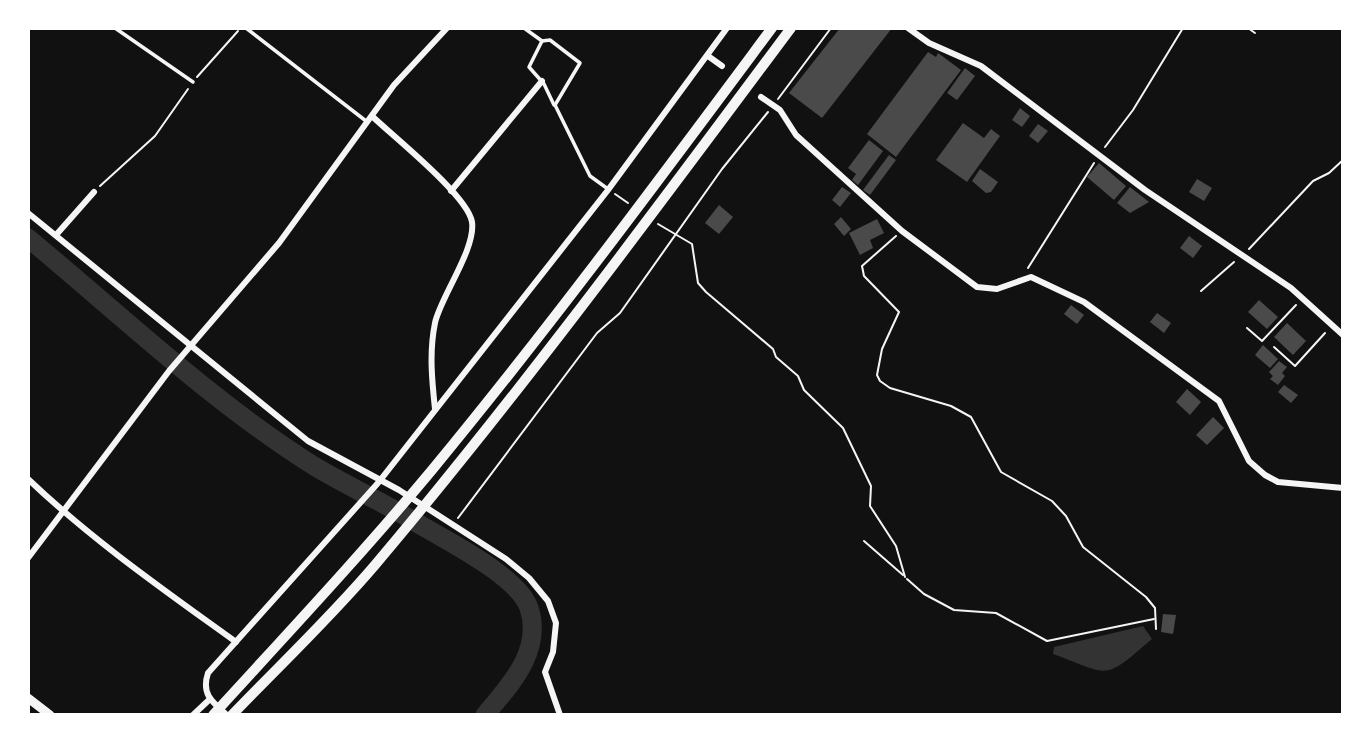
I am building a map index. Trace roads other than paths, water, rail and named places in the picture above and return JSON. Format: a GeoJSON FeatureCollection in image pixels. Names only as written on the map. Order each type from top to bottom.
{"type":"FeatureCollection","features":[{"type":"Feature","properties":{"kind":"highway"},"geometry":{"type":"LineString","coordinates":[[213,715],[356,558],[433,468],[659,180],[772,28]]}},
{"type":"Feature","properties":{"kind":"highway"},"geometry":{"type":"LineString","coordinates":[[232,715],[306,641],[374,565],[580,310],[791,28]]}},
{"type":"Feature","properties":{"kind":"main road"},"geometry":{"type":"LineString","coordinates":[[28,698],[50,715]]}},
{"type":"Feature","properties":{"kind":"street"},"geometry":{"type":"LineString","coordinates":[[28,558],[169,371],[279,243],[394,85],[447,28]]}},
{"type":"Feature","properties":{"kind":"street"},"geometry":{"type":"LineString","coordinates":[[227,715],[210,699],[204,686],[208,673],[378,482],[608,190],[727,28]]}},
{"type":"Feature","properties":{"kind":"street"},"geometry":{"type":"LineString","coordinates":[[908,28],[929,43],[981,66],[1099,155],[1302,298],[1343,335]]}},
{"type":"Feature","properties":{"kind":"street"},"geometry":{"type":"LineString","coordinates":[[708,56],[722,66]]}},
{"type":"Feature","properties":{"kind":"street"},"geometry":{"type":"LineString","coordinates":[[452,191],[542,81]]}},
{"type":"Feature","properties":{"kind":"street"},"geometry":{"type":"LineString","coordinates":[[761,97],[773,106],[796,135],[902,231],[977,287],[997,289],[1031,277],[1084,302],[1219,401],[1248,461],[1265,475],[1278,482],[1343,488]]}},
{"type":"Feature","properties":{"kind":"street"},"geometry":{"type":"LineString","coordinates":[[370,120],[461,200],[472,223],[461,265],[435,321],[430,363],[435,410]]}},
{"type":"Feature","properties":{"kind":"street"},"geometry":{"type":"LineString","coordinates":[[56,235],[94,192]]}},
{"type":"Feature","properties":{"kind":"street"},"geometry":{"type":"LineString","coordinates":[[28,213],[308,441],[453,525],[506,559],[529,578],[548,601],[556,624],[553,652],[545,671],[561,715]]}},
{"type":"Feature","properties":{"kind":"street"},"geometry":{"type":"LineString","coordinates":[[28,479],[62,511],[129,565],[236,642]]}},
{"type":"Feature","properties":{"kind":"street"},"geometry":{"type":"LineString","coordinates":[[193,715],[210,699]]}},
{"type":"Feature","properties":{"kind":"lane"},"geometry":{"type":"LineString","coordinates":[[115,28],[192,82]]}},
{"type":"Feature","properties":{"kind":"lane"},"geometry":{"type":"LineString","coordinates":[[244,28],[370,120]]}},
{"type":"Feature","properties":{"kind":"lane"},"geometry":{"type":"LineString","coordinates":[[524,28],[542,41],[551,40],[580,63],[555,105]]}},
{"type":"Feature","properties":{"kind":"lane"},"geometry":{"type":"LineString","coordinates":[[542,41],[529,66],[542,81],[590,176],[608,190]]}},
{"type":"Feature","properties":{"kind":"waterway"},"geometry":{"type":"LineString","coordinates":[[28,238],[203,386],[276,441],[314,466],[459,547],[495,570],[522,595],[529,608],[532,624],[528,653],[514,679],[485,715]]}}]}
